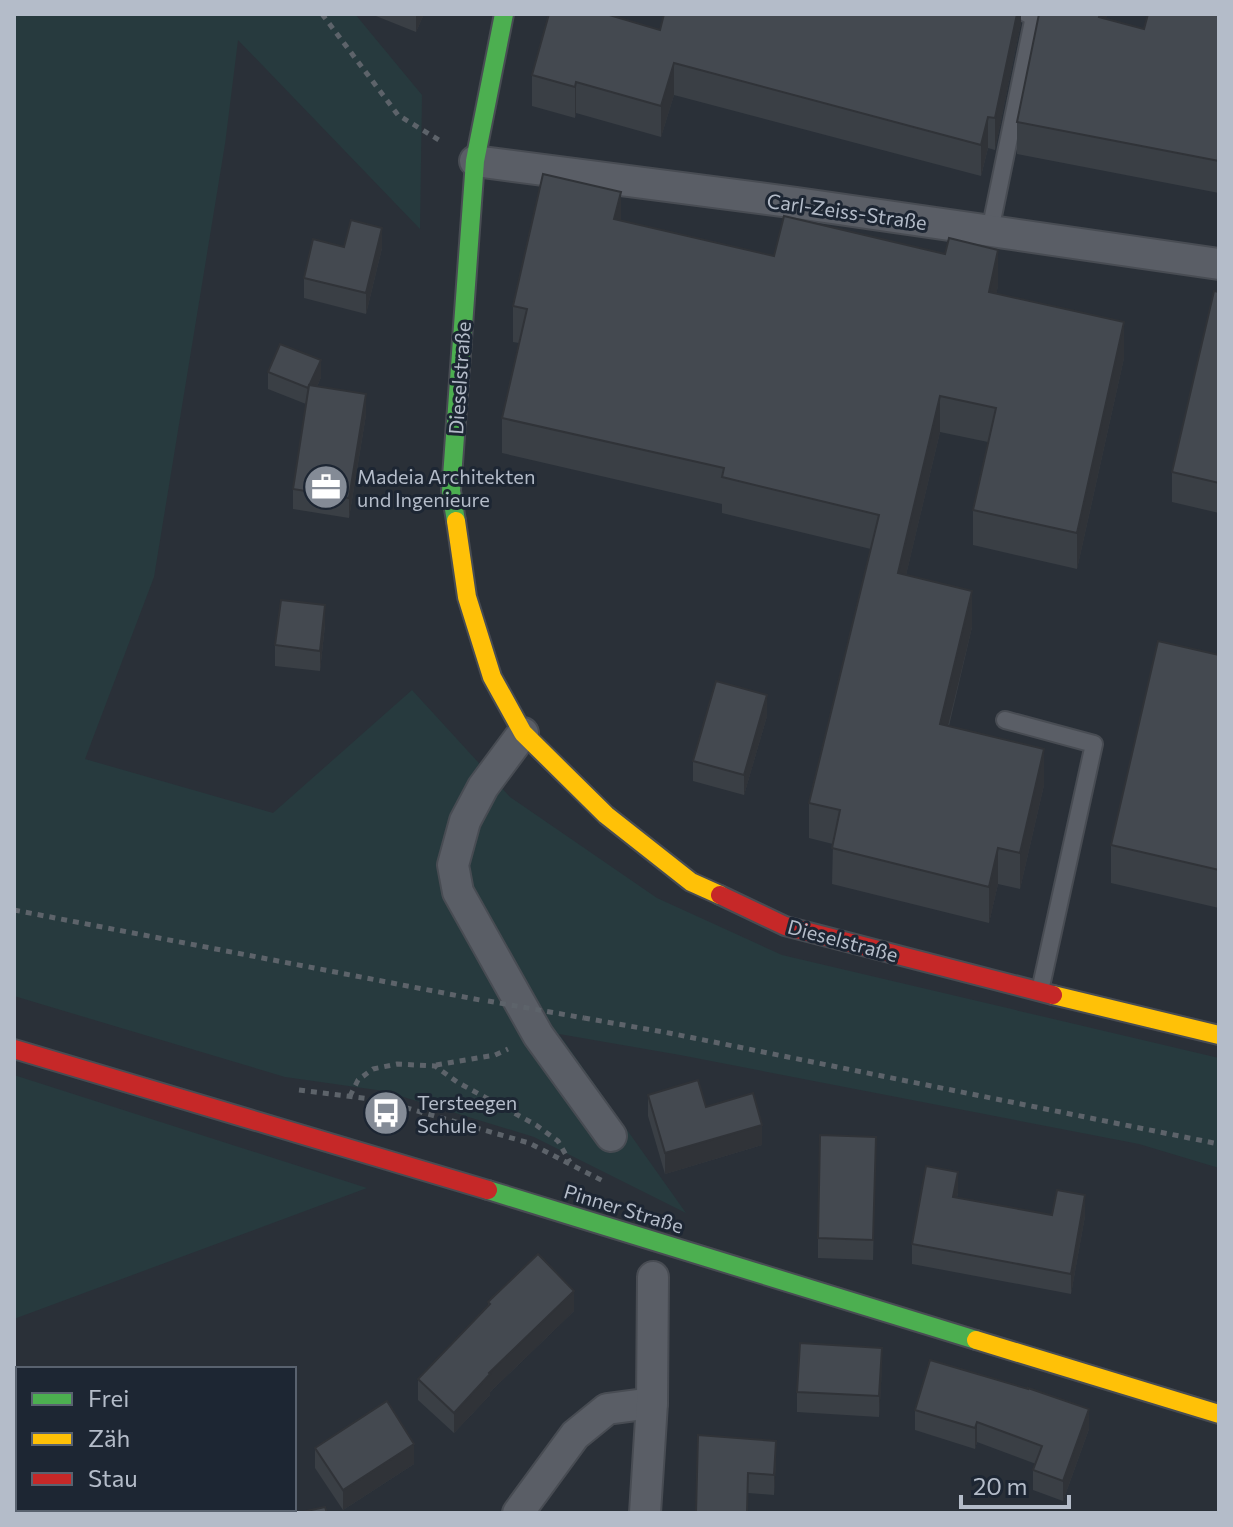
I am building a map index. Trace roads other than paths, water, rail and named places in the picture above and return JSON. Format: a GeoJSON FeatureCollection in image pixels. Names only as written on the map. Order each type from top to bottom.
{"type":"FeatureCollection","features":[{"type":"Feature","properties":{"kind":"street","name":"Dieselstraße"},"geometry":{"type":"LineString","coordinates":[[504,14],[475,161],[451,491],[467,597],[492,677],[523,733],[606,815],[691,882],[785,926],[1219,1035]]}},
{"type":"Feature","properties":{"kind":"street","name":"Carl-Zeiss-Straße"},"geometry":{"type":"LineString","coordinates":[[475,161],[1219,264]]}},
{"type":"Feature","properties":{"kind":"street"},"geometry":{"type":"LineString","coordinates":[[523,733],[483,787],[465,821],[453,865],[458,892],[538,1035],[611,1136]]}},
{"type":"Feature","properties":{"kind":"street","name":"Pinner Straße"},"geometry":{"type":"LineString","coordinates":[[14,1049],[539,1205],[1219,1414]]}},
{"type":"Feature","properties":{"kind":"street"},"geometry":{"type":"LineString","coordinates":[[645,1513],[652,1403],[653,1277]]}},
{"type":"Feature","properties":{"kind":"street"},"geometry":{"type":"LineString","coordinates":[[518,1513],[575,1435],[607,1409],[652,1403]]}},
{"type":"Feature","properties":{"kind":"lane"},"geometry":{"type":"LineString","coordinates":[[990,231],[1034,16],[1027,14]]}},
{"type":"Feature","properties":{"kind":"lane"},"geometry":{"type":"LineString","coordinates":[[1005,720],[1094,744],[1039,992]]}},
{"type":"Feature","properties":{"kind":"place","name":"Madeia Architekten und Ingenieure"},"geometry":{"type":"Point","coordinates":[326,487]}},
{"type":"Feature","properties":{"kind":"place","name":"Tersteegen Schule"},"geometry":{"type":"Point","coordinates":[386,1113]}}]}
